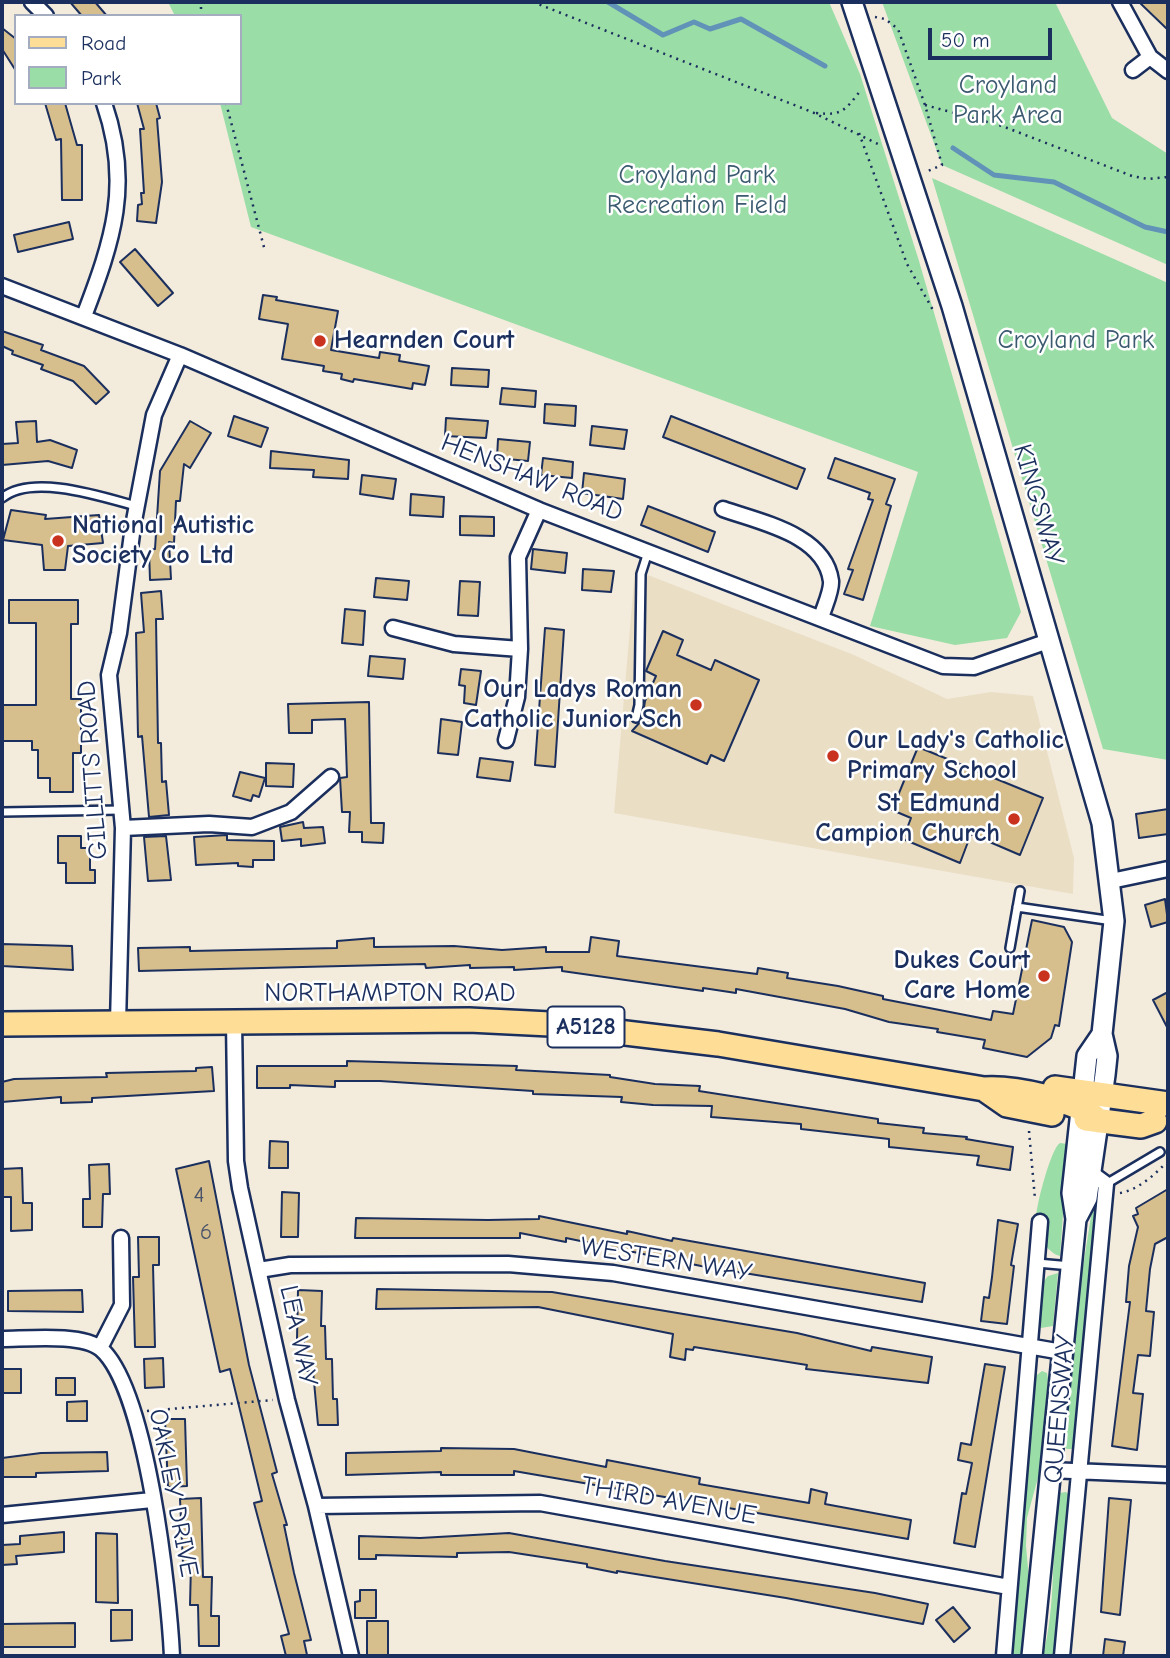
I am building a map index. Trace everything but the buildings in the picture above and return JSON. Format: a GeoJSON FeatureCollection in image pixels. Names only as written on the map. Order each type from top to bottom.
{"type":"FeatureCollection","features":[{"type":"Feature","properties":{"kind":"main road","name":"NORTHAMPTON ROAD"},"geometry":{"type":"LineString","coordinates":[[2,1024],[469,1020],[620,1030],[984,1089],[1021,1090],[1036,1085],[1141,1126],[1164,1115]]}},
{"type":"Feature","properties":{"kind":"main road","name":"NORTHAMPTON ROAD"},"geometry":{"type":"LineString","coordinates":[[984,1089],[1007,1105],[1091,1106]]}},
{"type":"Feature","properties":{"kind":"street","name":"KINGSWAY"},"geometry":{"type":"LineString","coordinates":[[852,2],[955,317],[1102,823],[1114,921],[1102,1034],[1087,1056],[1091,1106]]}},
{"type":"Feature","properties":{"kind":"street"},"geometry":{"type":"LineString","coordinates":[[1120,2],[1150,57],[1168,71]]}},
{"type":"Feature","properties":{"kind":"street"},"geometry":{"type":"LineString","coordinates":[[1133,71],[1150,57]]}},
{"type":"Feature","properties":{"kind":"street"},"geometry":{"type":"LineString","coordinates":[[84,316],[110,249],[119,192],[116,138],[105,105]]}},
{"type":"Feature","properties":{"kind":"street","name":"HENSHAW ROAD"},"geometry":{"type":"LineString","coordinates":[[2,286],[180,355],[540,510],[943,666],[974,667],[1051,640]]}},
{"type":"Feature","properties":{"kind":"street","name":"GILLITTS ROAD"},"geometry":{"type":"LineString","coordinates":[[118,1023],[123,828],[108,675],[119,633],[136,506],[154,415],[180,355]]}},
{"type":"Feature","properties":{"kind":"street"},"geometry":{"type":"LineString","coordinates":[[723,509],[791,534],[821,554],[831,582],[821,618]]}},
{"type":"Feature","properties":{"kind":"street"},"geometry":{"type":"LineString","coordinates":[[506,740],[517,698],[520,649],[518,557],[540,510]]}},
{"type":"Feature","properties":{"kind":"street"},"geometry":{"type":"LineString","coordinates":[[393,628],[454,644],[520,649]]}},
{"type":"Feature","properties":{"kind":"street"},"geometry":{"type":"LineString","coordinates":[[123,828],[209,824],[252,827],[291,812],[331,777]]}},
{"type":"Feature","properties":{"kind":"street"},"geometry":{"type":"LineString","coordinates":[[1111,881],[1168,869]]}},
{"type":"Feature","properties":{"kind":"street","name":"LEA WAY"},"geometry":{"type":"LineString","coordinates":[[234,1021],[236,1161],[287,1399],[316,1506],[351,1656]]}},
{"type":"Feature","properties":{"kind":"street","name":"QUEENSWAY"},"geometry":{"type":"LineString","coordinates":[[1062,1656],[1081,1471],[1104,1184],[1091,1106]]}},
{"type":"Feature","properties":{"kind":"street","name":"QUEENSWAY"},"geometry":{"type":"LineString","coordinates":[[1032,1656],[1072,1266],[1076,1219],[1072,1193],[1091,1106]]}},
{"type":"Feature","properties":{"kind":"street","name":"QUEENSWAY"},"geometry":{"type":"LineString","coordinates":[[1076,1219],[1087,1198],[1104,1184]]}},
{"type":"Feature","properties":{"kind":"street"},"geometry":{"type":"LineString","coordinates":[[1004,1656],[1032,1348],[1040,1222]]}},
{"type":"Feature","properties":{"kind":"street"},"geometry":{"type":"LineString","coordinates":[[2,1339],[65,1338],[100,1348],[122,1305],[121,1238]]}},
{"type":"Feature","properties":{"kind":"street","name":"WESTERN WAY"},"geometry":{"type":"LineString","coordinates":[[259,1270],[290,1265],[508,1264],[613,1273],[1062,1352]]}},
{"type":"Feature","properties":{"kind":"street","name":"OAKLEY DRIVE"},"geometry":{"type":"LineString","coordinates":[[100,1348],[122,1377],[134,1412],[170,1610],[172,1656]]}},
{"type":"Feature","properties":{"kind":"street"},"geometry":{"type":"LineString","coordinates":[[1049,1470],[1168,1475]]}},
{"type":"Feature","properties":{"kind":"street"},"geometry":{"type":"LineString","coordinates":[[2,1515],[152,1500]]}},
{"type":"Feature","properties":{"kind":"street","name":"THIRD AVENUE"},"geometry":{"type":"LineString","coordinates":[[316,1506],[540,1503],[1009,1587]]}},
{"type":"Feature","properties":{"kind":"lane"},"geometry":{"type":"LineString","coordinates":[[2,498],[10,492],[56,488],[86,492],[136,506]]}},
{"type":"Feature","properties":{"kind":"lane"},"geometry":{"type":"LineString","coordinates":[[636,718],[639,705],[641,573],[648,552]]}},
{"type":"Feature","properties":{"kind":"lane"},"geometry":{"type":"LineString","coordinates":[[2,812],[121,810]]}},
{"type":"Feature","properties":{"kind":"lane"},"geometry":{"type":"LineString","coordinates":[[1010,948],[1020,891]]}},
{"type":"Feature","properties":{"kind":"lane"},"geometry":{"type":"LineString","coordinates":[[1017,907],[1114,921]]}},
{"type":"Feature","properties":{"kind":"lane"},"geometry":{"type":"LineString","coordinates":[[1104,1184],[1160,1152]]}},
{"type":"Feature","properties":{"kind":"lane"},"geometry":{"type":"LineString","coordinates":[[1037,1263],[1072,1266]]}},
{"type":"Feature","properties":{"kind":"path"},"geometry":{"type":"LineString","coordinates":[[533,2],[812,113],[883,146]]}},
{"type":"Feature","properties":{"kind":"path"},"geometry":{"type":"LineString","coordinates":[[869,19],[877,16],[898,29],[925,105],[942,165],[928,171]]}},
{"type":"Feature","properties":{"kind":"path"},"geometry":{"type":"LineString","coordinates":[[812,113],[836,115],[845,109],[867,83]]}},
{"type":"Feature","properties":{"kind":"path"},"geometry":{"type":"LineString","coordinates":[[227,105],[265,251]]}},
{"type":"Feature","properties":{"kind":"path"},"geometry":{"type":"LineString","coordinates":[[925,105],[1002,127],[1132,176],[1148,179],[1168,177]]}},
{"type":"Feature","properties":{"kind":"path"},"geometry":{"type":"LineString","coordinates":[[859,133],[918,287],[932,310],[955,317]]}},
{"type":"Feature","properties":{"kind":"path"},"geometry":{"type":"LineString","coordinates":[[1028,1124],[1035,1199]]}},
{"type":"Feature","properties":{"kind":"path"},"geometry":{"type":"LineString","coordinates":[[1104,1184],[1129,1191],[1154,1175],[1168,1160]]}},
{"type":"Feature","properties":{"kind":"path"},"geometry":{"type":"LineString","coordinates":[[134,1412],[287,1399]]}},
{"type":"Feature","properties":{"kind":"shaded area","name":"Our Lady's Catholic Primary School"},"geometry":{"type":"Polygon","coordinates":[[[635,570],[854,655],[947,699],[991,692],[1033,696],[1074,858],[1073,894],[614,813],[635,570]]]}},
{"type":"Feature","properties":{"kind":"green space","name":"Croyland Park Recreation Field"},"geometry":{"type":"Polygon","coordinates":[[[168,2],[829,2],[860,74],[919,261],[1021,612],[1007,638],[955,645],[870,626],[918,472],[251,227],[220,105],[242,105],[242,14],[174,14],[168,2]]]}},
{"type":"Feature","properties":{"kind":"green space","name":"Croyland Park Area"},"geometry":{"type":"Polygon","coordinates":[[[882,2],[1055,2],[1112,118],[1168,154],[1168,265],[942,165],[882,2]]]}},
{"type":"Feature","properties":{"kind":"green space","name":"Croyland Park"},"geometry":{"type":"Polygon","coordinates":[[[932,178],[1168,283],[1168,760],[1103,749],[932,178]]]}},
{"type":"Feature","properties":{"kind":"green space"},"geometry":{"type":"Polygon","coordinates":[[[1060,1143],[1068,1144],[1060,1256],[1051,1251],[1044,1242],[1036,1221],[1044,1179],[1060,1143]]]}},
{"type":"Feature","properties":{"kind":"green space"},"geometry":{"type":"Polygon","coordinates":[[[1095,1191],[1100,1197],[1077,1443],[1073,1449],[1067,1449],[1063,1446],[1069,1355],[1095,1191]]]}},
{"type":"Feature","properties":{"kind":"green space"},"geometry":{"type":"Polygon","coordinates":[[[1058,1273],[1053,1326],[1041,1328],[1038,1309],[1042,1287],[1048,1276],[1058,1273]]]}},
{"type":"Feature","properties":{"kind":"green space"},"geometry":{"type":"Polygon","coordinates":[[[1042,1371],[1047,1373],[1048,1379],[1039,1474],[1027,1518],[1026,1546],[1030,1589],[1024,1656],[1010,1656],[1033,1378],[1042,1371]]]}},
{"type":"Feature","properties":{"kind":"green space"},"geometry":{"type":"Polygon","coordinates":[[[1066,1492],[1071,1496],[1057,1656],[1043,1656],[1052,1598],[1056,1499],[1059,1493],[1066,1492]]]}},
{"type":"Feature","properties":{"kind":"waterway"},"geometry":{"type":"LineString","coordinates":[[608,2],[663,35],[694,22],[710,29],[741,19],[825,66]]}},
{"type":"Feature","properties":{"kind":"waterway"},"geometry":{"type":"LineString","coordinates":[[953,148],[994,175],[1054,182],[1145,227],[1168,232]]}},
{"type":"Feature","properties":{"kind":"place","name":"Hearnden Court"},"geometry":{"type":"Point","coordinates":[320,341]}},
{"type":"Feature","properties":{"kind":"place","name":"National Autistic Society Co Ltd"},"geometry":{"type":"Point","coordinates":[58,541]}},
{"type":"Feature","properties":{"kind":"place","name":"Our Ladys Roman Catholic Junior Sch"},"geometry":{"type":"Point","coordinates":[696,705]}},
{"type":"Feature","properties":{"kind":"place","name":"Our Lady's Catholic Primary School"},"geometry":{"type":"Point","coordinates":[833,756]}},
{"type":"Feature","properties":{"kind":"place","name":"St Edmund Campion Church"},"geometry":{"type":"Point","coordinates":[1014,819]}},
{"type":"Feature","properties":{"kind":"place","name":"Dukes Court Care Home"},"geometry":{"type":"Point","coordinates":[1044,976]}}]}
